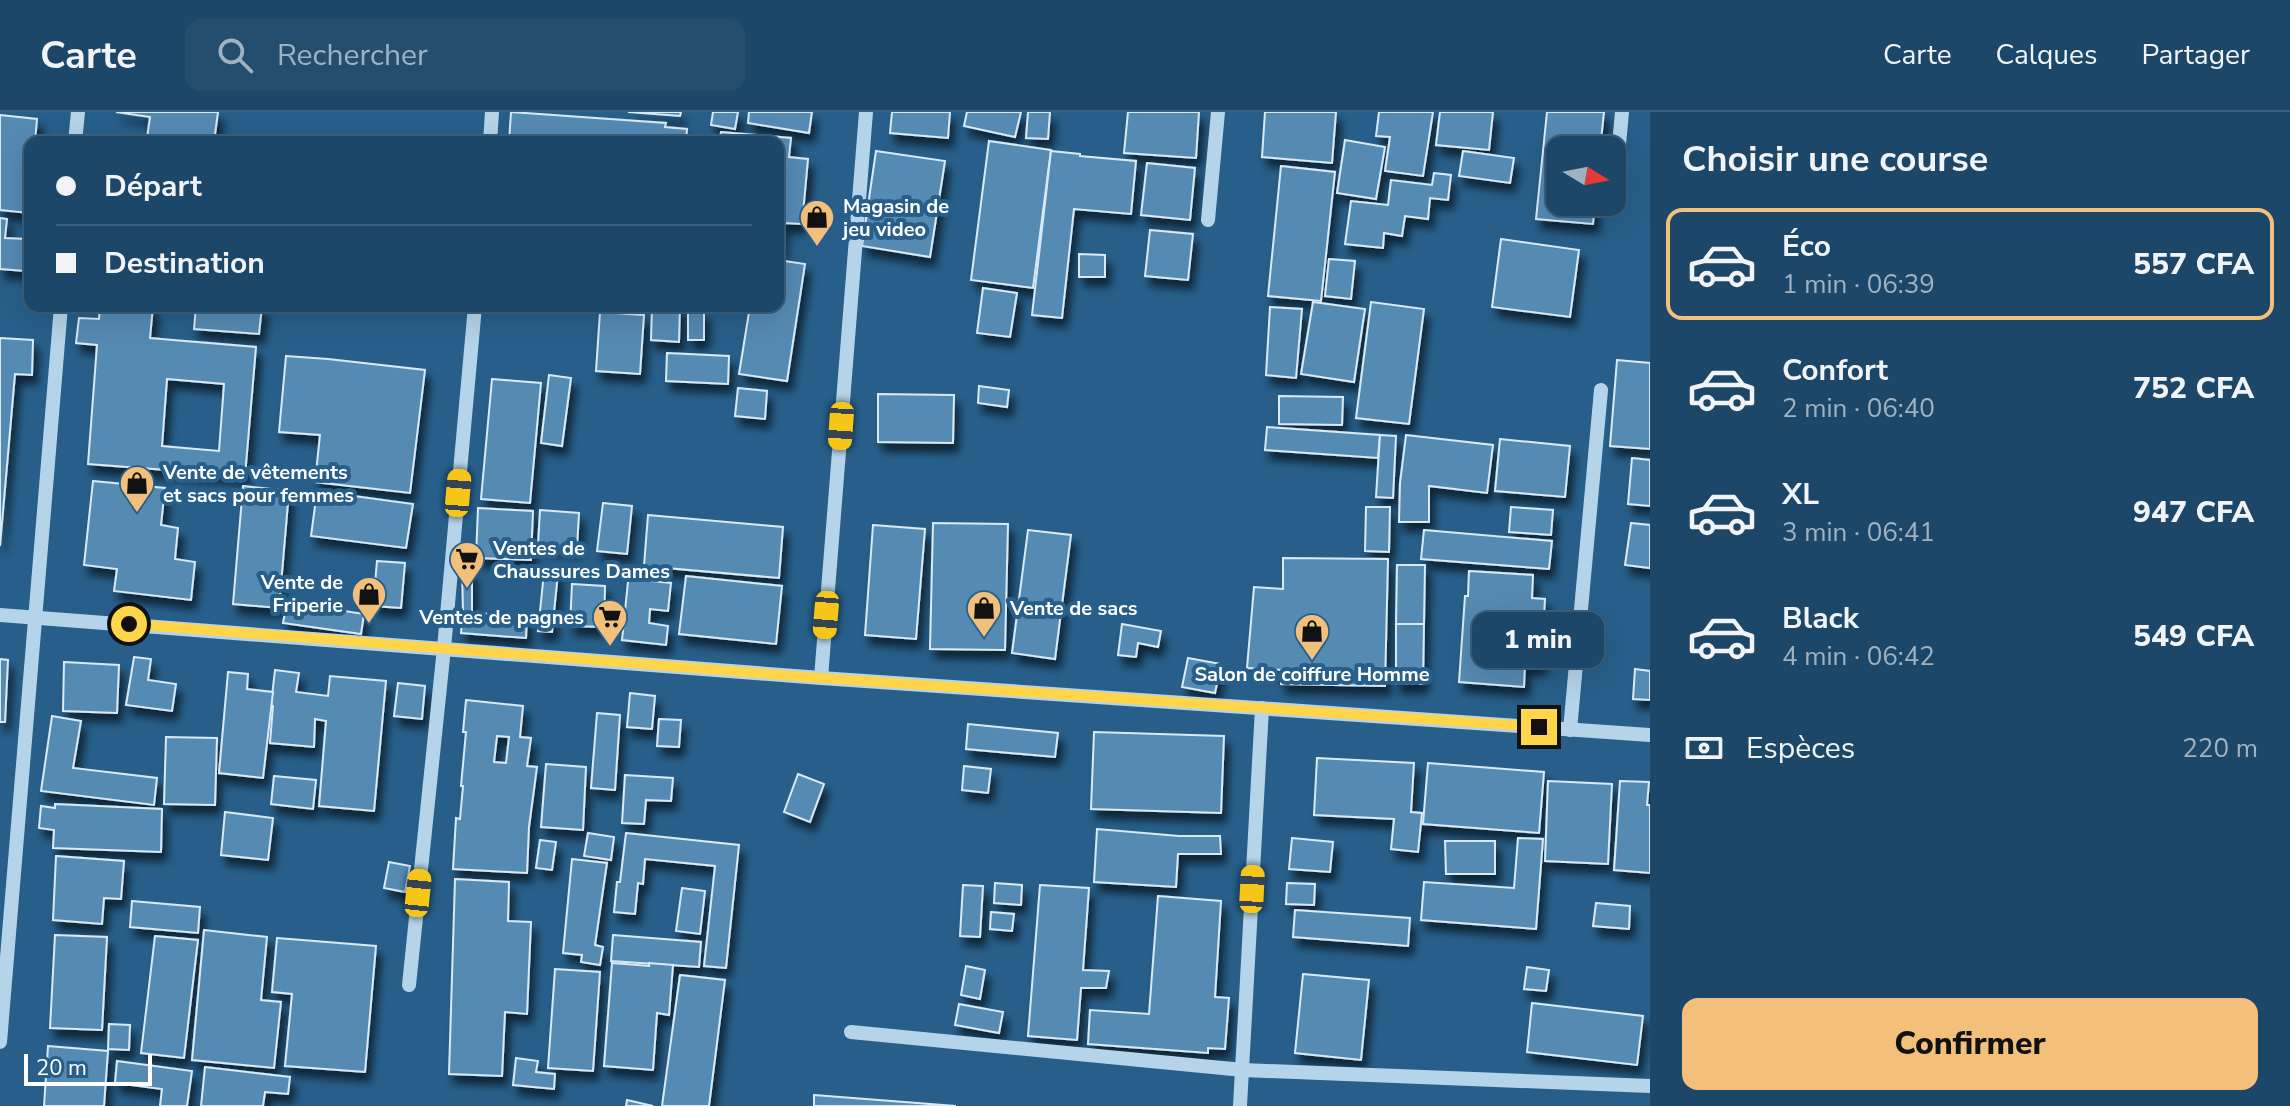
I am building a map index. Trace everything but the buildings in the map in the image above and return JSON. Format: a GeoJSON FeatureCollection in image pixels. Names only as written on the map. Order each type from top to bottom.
{"type":"FeatureCollection","features":[{"type":"Feature","properties":{"kind":"street"},"geometry":{"type":"LineString","coordinates":[[76,136],[78,112]]}},
{"type":"Feature","properties":{"kind":"street"},"geometry":{"type":"LineString","coordinates":[[490,136],[492,112]]}},
{"type":"Feature","properties":{"kind":"street"},"geometry":{"type":"LineString","coordinates":[[821,678],[866,112]]}},
{"type":"Feature","properties":{"kind":"street"},"geometry":{"type":"LineString","coordinates":[[1208,220],[1218,112]]}},
{"type":"Feature","properties":{"kind":"street"},"geometry":{"type":"LineString","coordinates":[[1620,136],[1622,112]]}},
{"type":"Feature","properties":{"kind":"street"},"geometry":{"type":"LineString","coordinates":[[0,1042],[60,312]]}},
{"type":"Feature","properties":{"kind":"street"},"geometry":{"type":"LineString","coordinates":[[409,985],[474,312]]}},
{"type":"Feature","properties":{"kind":"street"},"geometry":{"type":"LineString","coordinates":[[1570,730],[1601,390]]}},
{"type":"Feature","properties":{"kind":"street"},"geometry":{"type":"LineString","coordinates":[[0,615],[821,678],[1650,735]]}},
{"type":"Feature","properties":{"kind":"street"},"geometry":{"type":"LineString","coordinates":[[1240,1106],[1262,708]]}},
{"type":"Feature","properties":{"kind":"street"},"geometry":{"type":"LineString","coordinates":[[851,1032],[1243,1070],[1650,1086]]}},
{"type":"Feature","properties":{"kind":"place","name":"Magasin de jeu video"},"geometry":{"type":"Point","coordinates":[817,248]}},
{"type":"Feature","properties":{"kind":"place","name":"Vente de vêtements et sacs pour femmes"},"geometry":{"type":"Point","coordinates":[137,514]}},
{"type":"Feature","properties":{"kind":"place","name":"Ventes de Chaussures Dames"},"geometry":{"type":"Point","coordinates":[467,590]}},
{"type":"Feature","properties":{"kind":"place","name":"Vente de Friperie"},"geometry":{"type":"Point","coordinates":[369,625]}},
{"type":"Feature","properties":{"kind":"place","name":"Vente de sacs"},"geometry":{"type":"Point","coordinates":[984,639]}},
{"type":"Feature","properties":{"kind":"place","name":"Ventes de pagnes"},"geometry":{"type":"Point","coordinates":[610,648]}},
{"type":"Feature","properties":{"kind":"place","name":"Salon de coiffure Homme"},"geometry":{"type":"Point","coordinates":[1312,662]}},
{"type":"Feature","properties":{"kind":"route"},"geometry":{"type":"LineString","coordinates":[[129,624],[821,678],[1539,727]]}}]}
